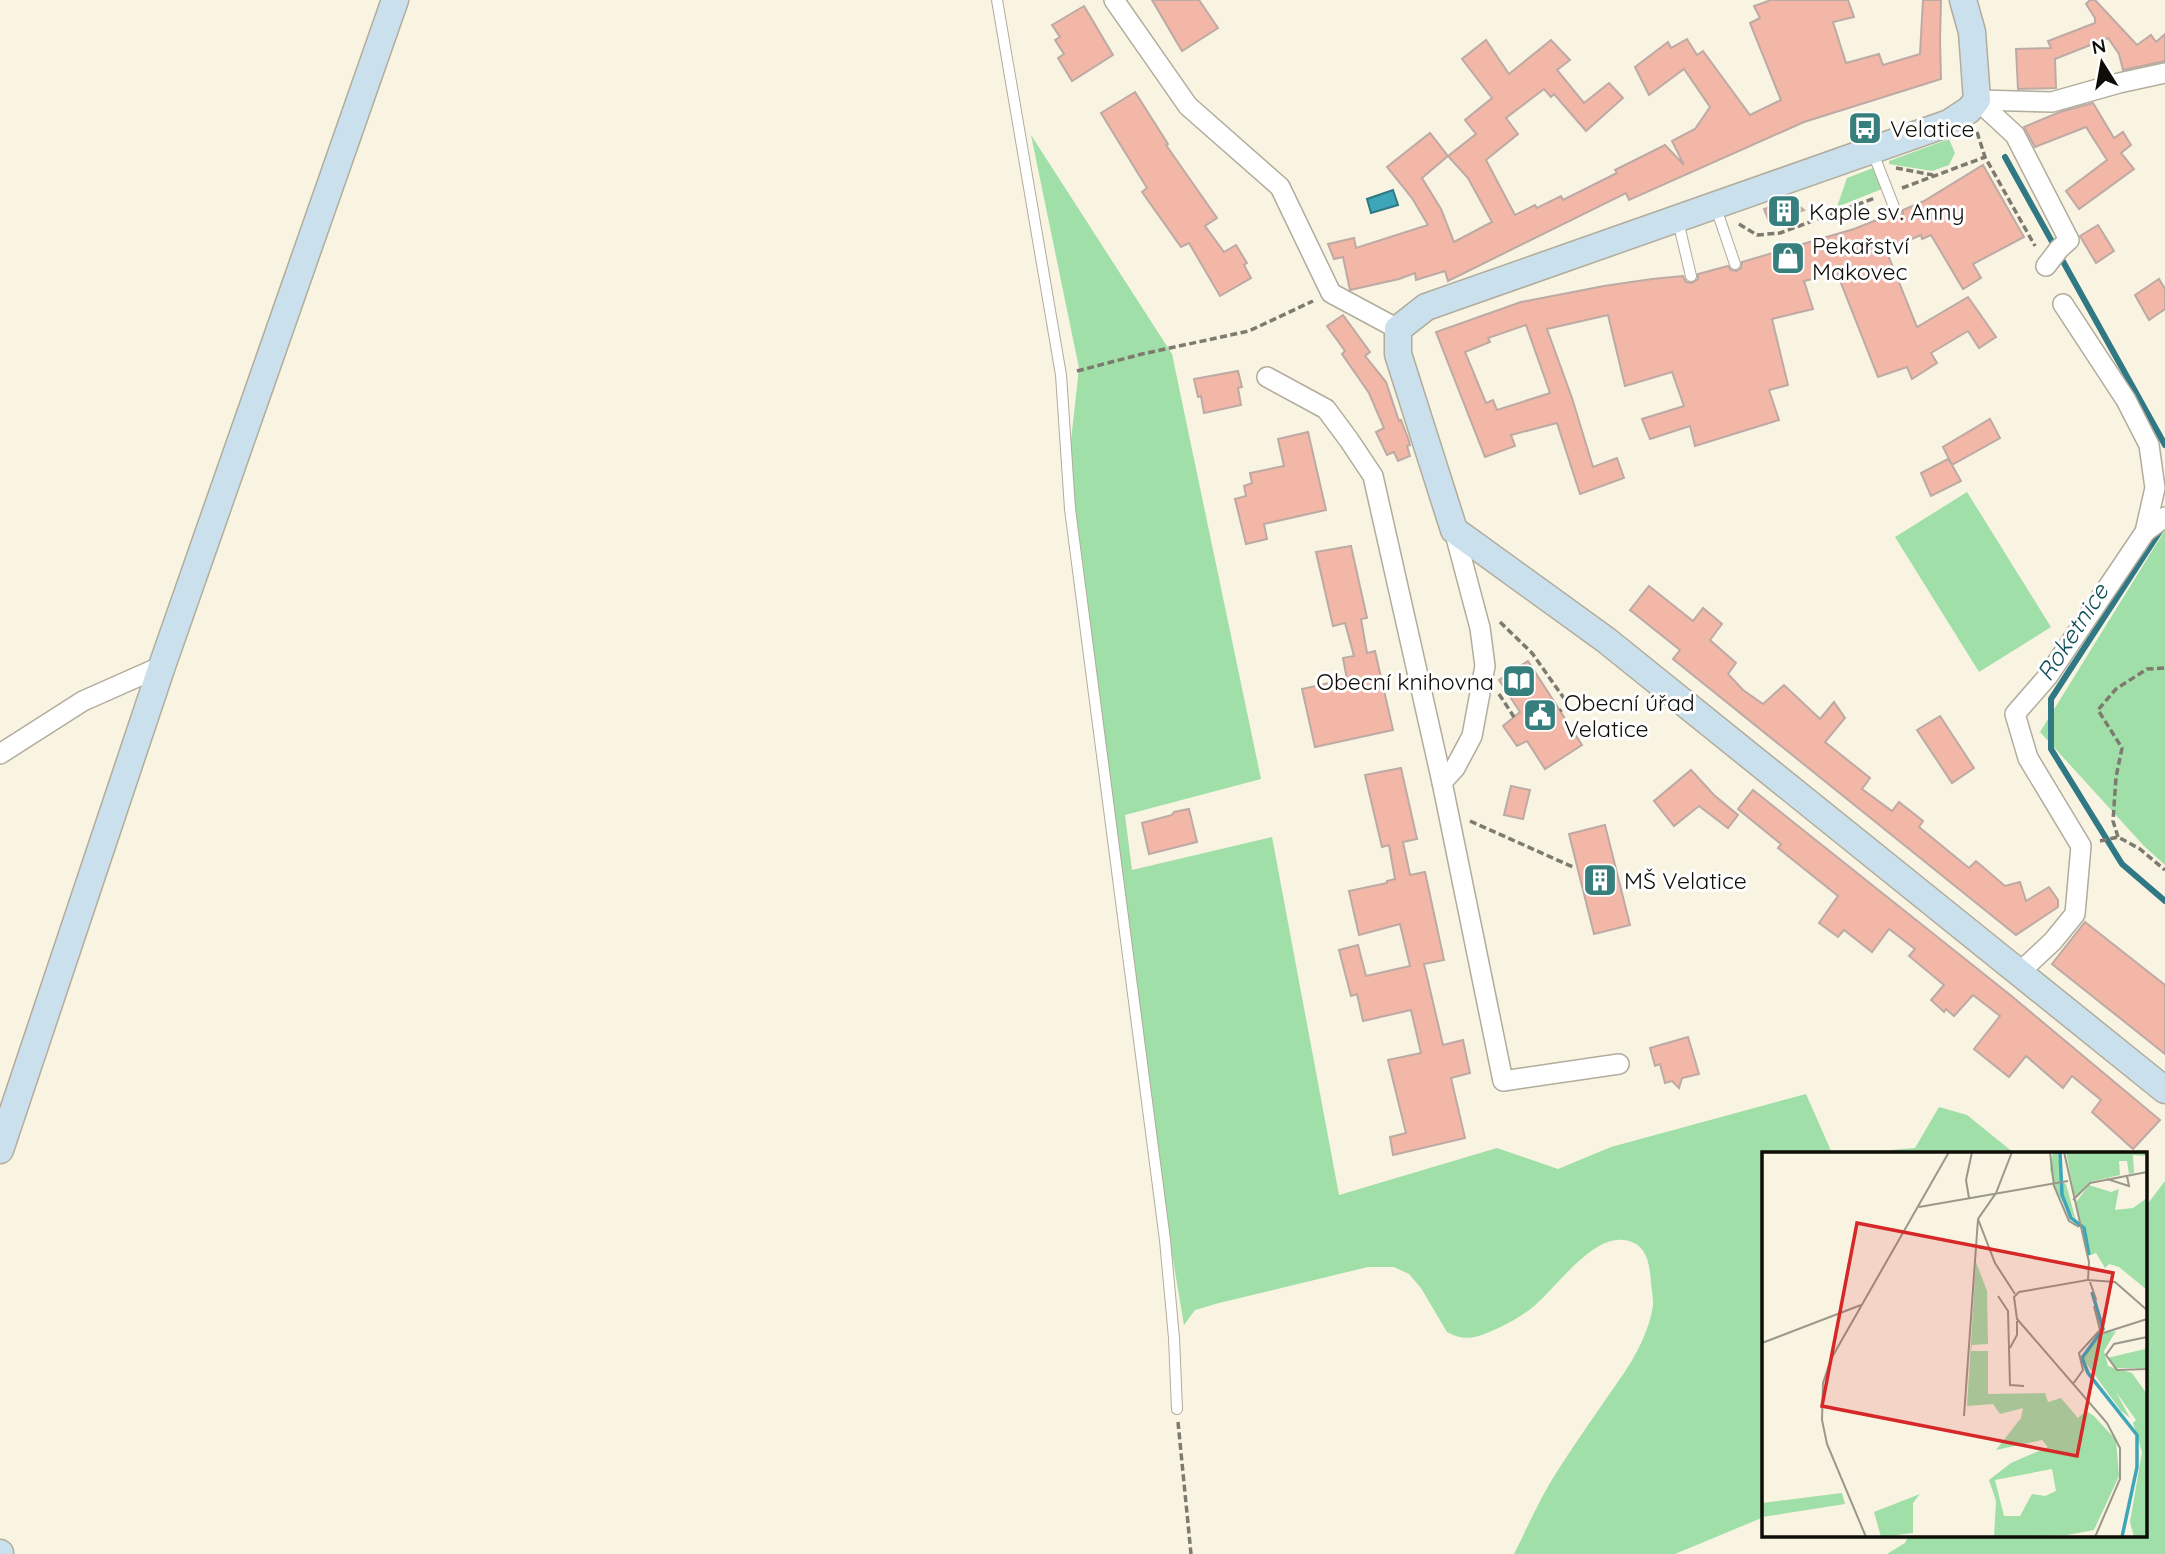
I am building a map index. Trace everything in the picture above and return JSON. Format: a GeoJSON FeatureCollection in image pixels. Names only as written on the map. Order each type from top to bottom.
{"type":"FeatureCollection","features":[{"type":"Feature","properties":{"kind":"street"},"geometry":{"type":"LineString","coordinates":[[0,1150],[162,666],[394,0]]}},
{"type":"Feature","properties":{"kind":"street"},"geometry":{"type":"LineString","coordinates":[[1114,0],[1188,106],[1280,187],[1331,293],[1398,329]]}},
{"type":"Feature","properties":{"kind":"street"},"geometry":{"type":"LineString","coordinates":[[1963,0],[1972,33],[1973,105]]}},
{"type":"Feature","properties":{"kind":"street"},"geometry":{"type":"LineString","coordinates":[[1398,329],[1426,307],[1720,202],[1874,156],[1949,123],[1973,105],[2052,102],[2165,73]]}},
{"type":"Feature","properties":{"kind":"street"},"geometry":{"type":"LineString","coordinates":[[1973,105],[2015,135],[2069,240],[2051,258]]}},
{"type":"Feature","properties":{"kind":"street"},"geometry":{"type":"LineString","coordinates":[[2020,972],[2053,942],[2075,914],[2081,846],[2028,758],[2015,713],[2048,676],[2144,532],[2155,488],[2149,445],[2126,400],[2063,304]]}},
{"type":"Feature","properties":{"kind":"street"},"geometry":{"type":"LineString","coordinates":[[1398,329],[1398,354],[1454,530],[1480,628],[1485,666],[1477,736],[1442,782]]}},
{"type":"Feature","properties":{"kind":"street"},"geometry":{"type":"LineString","coordinates":[[1267,377],[1326,409],[1373,476],[1442,782],[1503,1081],[1619,1064]]}},
{"type":"Feature","properties":{"kind":"street"},"geometry":{"type":"LineString","coordinates":[[2144,532],[2165,517]]}},
{"type":"Feature","properties":{"kind":"street"},"geometry":{"type":"LineString","coordinates":[[1454,530],[1606,640],[2165,1090]]}},
{"type":"Feature","properties":{"kind":"street"},"geometry":{"type":"LineString","coordinates":[[0,754],[83,701],[162,666]]}},
{"type":"Feature","properties":{"kind":"lane"},"geometry":{"type":"LineString","coordinates":[[997,0],[1061,375],[1070,509],[1165,1240],[1177,1409]]}},
{"type":"Feature","properties":{"kind":"lane"},"geometry":{"type":"LineString","coordinates":[[1874,156],[1896,212]]}},
{"type":"Feature","properties":{"kind":"lane"},"geometry":{"type":"LineString","coordinates":[[1720,202],[1735,264]]}},
{"type":"Feature","properties":{"kind":"lane"},"geometry":{"type":"LineString","coordinates":[[1677,218],[1690,276]]}},
{"type":"Feature","properties":{"kind":"path"},"geometry":{"type":"LineString","coordinates":[[1973,105],[1985,156],[2051,258]]}},
{"type":"Feature","properties":{"kind":"path"},"geometry":{"type":"LineString","coordinates":[[1874,156],[1936,175]]}},
{"type":"Feature","properties":{"kind":"path"},"geometry":{"type":"LineString","coordinates":[[1720,202],[1734,220],[1757,235],[1780,233],[1985,156]]}},
{"type":"Feature","properties":{"kind":"path"},"geometry":{"type":"LineString","coordinates":[[1061,375],[1249,331],[1331,293]]}},
{"type":"Feature","properties":{"kind":"path"},"geometry":{"type":"LineString","coordinates":[[1493,615],[1532,653],[1569,705],[1560,711]]}},
{"type":"Feature","properties":{"kind":"path"},"geometry":{"type":"LineString","coordinates":[[2116,838],[2113,821],[2116,777],[2122,748],[2098,710],[2116,689],[2147,669],[2165,668]]}},
{"type":"Feature","properties":{"kind":"path"},"geometry":{"type":"LineString","coordinates":[[1448,812],[1573,867]]}},
{"type":"Feature","properties":{"kind":"path"},"geometry":{"type":"LineString","coordinates":[[2101,841],[2116,838],[2140,849],[2165,870]]}},
{"type":"Feature","properties":{"kind":"path"},"geometry":{"type":"LineString","coordinates":[[1177,1409],[1191,1554]]}},
{"type":"Feature","properties":{"kind":"green space"},"geometry":{"type":"Polygon","coordinates":[[[1031,135],[1172,354],[1261,779],[1125,815],[1132,870],[1272,837],[1339,1195],[1497,1148],[1558,1169],[1611,1147],[1806,1094],[1832,1152],[1762,1152],[1762,1518],[1675,1554],[1514,1554],[1552,1480],[1629,1366],[1646,1332],[1653,1305],[1650,1269],[1642,1250],[1632,1242],[1612,1241],[1600,1246],[1575,1264],[1528,1311],[1499,1328],[1472,1337],[1447,1332],[1421,1288],[1409,1274],[1394,1267],[1368,1267],[1219,1303],[1195,1310],[1184,1325],[1172,1254],[1069,459],[1079,368],[1031,135]]]}},
{"type":"Feature","properties":{"kind":"green space"},"geometry":{"type":"Polygon","coordinates":[[[1949,139],[1955,153],[1949,165],[1932,171],[1889,164],[1889,161],[1949,139]]]}},
{"type":"Feature","properties":{"kind":"green space"},"geometry":{"type":"Polygon","coordinates":[[[1873,168],[1882,189],[1837,207],[1847,178],[1873,168]]]}},
{"type":"Feature","properties":{"kind":"green space"},"geometry":{"type":"Polygon","coordinates":[[[1967,492],[2051,627],[1979,672],[1895,537],[1967,492]]]}},
{"type":"Feature","properties":{"kind":"green space"},"geometry":{"type":"Polygon","coordinates":[[[2165,530],[2165,865],[2144,846],[2040,732],[2165,530]]]}},
{"type":"Feature","properties":{"kind":"green space"},"geometry":{"type":"Polygon","coordinates":[[[1939,1107],[1967,1115],[2013,1152],[1867,1152],[1915,1148],[1939,1107]]]}},
{"type":"Feature","properties":{"kind":"green space"},"geometry":{"type":"Polygon","coordinates":[[[2165,1181],[2165,1554],[1887,1554],[1905,1543],[1908,1536],[2148,1536],[2148,1203],[2165,1181]]]}},
{"type":"Feature","properties":{"kind":"water"},"geometry":{"type":"Polygon","coordinates":[[[1393,190],[1398,205],[1371,213],[1367,199],[1393,190]]]}},
{"type":"Feature","properties":{"kind":"building"},"geometry":{"type":"Polygon","coordinates":[[[1152,0],[1199,0],[1218,28],[1182,51],[1152,0]]]}},
{"type":"Feature","properties":{"kind":"building"},"geometry":{"type":"Polygon","coordinates":[[[1771,0],[1848,0],[1854,17],[1833,22],[1846,63],[1879,54],[1883,65],[1920,54],[1923,0],[1941,0],[1941,79],[1804,122],[1629,200],[1626,193],[1448,281],[1445,271],[1416,280],[1415,273],[1350,290],[1343,257],[1334,259],[1328,244],[1354,238],[1356,248],[1428,225],[1412,198],[1387,167],[1430,133],[1448,156],[1476,134],[1465,120],[1492,98],[1462,59],[1486,40],[1509,74],[1551,40],[1570,60],[1557,70],[1584,103],[1609,83],[1623,98],[1586,131],[1554,94],[1551,97],[1544,89],[1506,118],[1518,134],[1486,160],[1515,215],[1561,196],[1563,200],[1665,145],[1684,165],[1672,141],[1695,129],[1710,107],[1684,69],[1649,95],[1635,67],[1668,42],[1671,48],[1687,39],[1697,55],[1703,51],[1750,115],[1781,100],[1750,23],[1760,18],[1754,6],[1771,0]],[[1448,156],[1422,178],[1441,209],[1454,242],[1492,222],[1468,178],[1448,156]]]}},
{"type":"Feature","properties":{"kind":"building"},"geometry":{"type":"Polygon","coordinates":[[[2095,0],[2137,45],[2151,35],[2156,42],[2165,34],[2165,61],[2123,70],[2119,54],[2108,38],[2055,59],[2056,88],[2018,89],[2016,49],[2051,48],[2048,41],[2095,23],[2095,18],[2086,4],[2095,0]]]}},
{"type":"Feature","properties":{"kind":"building"},"geometry":{"type":"Polygon","coordinates":[[[1084,6],[1113,55],[1072,81],[1058,58],[1064,54],[1055,40],[1060,37],[1052,25],[1084,6]]]}},
{"type":"Feature","properties":{"kind":"building"},"geometry":{"type":"Polygon","coordinates":[[[1135,92],[1168,144],[1166,145],[1217,218],[1205,226],[1224,252],[1236,245],[1247,263],[1244,265],[1251,278],[1220,296],[1189,243],[1181,247],[1142,192],[1147,188],[1101,113],[1135,92]]]}},
{"type":"Feature","properties":{"kind":"building"},"geometry":{"type":"Polygon","coordinates":[[[2093,103],[2114,138],[2123,132],[2131,145],[2121,153],[2134,169],[2079,209],[2066,191],[2107,160],[2086,127],[2035,147],[2024,127],[2060,112],[2093,103]]]}},
{"type":"Feature","properties":{"kind":"building"},"geometry":{"type":"Polygon","coordinates":[[[1983,165],[2024,237],[1973,264],[1981,278],[1963,289],[1931,235],[1922,239],[1921,235],[1886,250],[1917,327],[1968,297],[1996,337],[1979,348],[1968,331],[1931,353],[1937,363],[1912,379],[1907,367],[1878,377],[1837,273],[1804,281],[1813,309],[1772,319],[1788,385],[1769,390],[1779,420],[1695,446],[1690,426],[1650,439],[1642,419],[1684,406],[1672,372],[1625,386],[1608,315],[1547,329],[1593,467],[1617,458],[1624,478],[1580,494],[1557,423],[1511,435],[1515,446],[1485,457],[1436,332],[1521,302],[1652,279],[1683,276],[1686,282],[1692,283],[1698,279],[1698,274],[1728,266],[1737,271],[1742,262],[1854,229],[1889,215],[1899,219],[1903,210],[1924,201],[1983,165]],[[1526,325],[1488,338],[1490,342],[1465,352],[1486,403],[1493,400],[1497,410],[1550,393],[1526,325]]]}},
{"type":"Feature","properties":{"kind":"building","name":"Kaple sv. Anny"},"geometry":{"type":"Polygon","coordinates":[[[1789,198],[1804,210],[1770,224],[1764,209],[1770,207],[1769,204],[1789,198]]]}},
{"type":"Feature","properties":{"kind":"building"},"geometry":{"type":"Polygon","coordinates":[[[2098,225],[2114,251],[2096,263],[2080,236],[2098,225]]]}},
{"type":"Feature","properties":{"kind":"building"},"geometry":{"type":"Polygon","coordinates":[[[2159,279],[2165,289],[2165,309],[2149,320],[2135,295],[2159,279]]]}},
{"type":"Feature","properties":{"kind":"building"},"geometry":{"type":"Polygon","coordinates":[[[1343,315],[1370,352],[1365,356],[1386,382],[1399,421],[1401,420],[1408,438],[1410,456],[1398,461],[1394,452],[1387,455],[1376,432],[1384,428],[1369,393],[1342,354],[1345,351],[1327,326],[1343,315]]]}},
{"type":"Feature","properties":{"kind":"building"},"geometry":{"type":"Polygon","coordinates":[[[1238,371],[1242,387],[1238,388],[1241,405],[1204,413],[1194,379],[1238,371]]]}},
{"type":"Feature","properties":{"kind":"building"},"geometry":{"type":"Polygon","coordinates":[[[1990,419],[2000,438],[1952,465],[1943,447],[1990,419]]]}},
{"type":"Feature","properties":{"kind":"building"},"geometry":{"type":"Polygon","coordinates":[[[1308,432],[1326,510],[1264,524],[1267,539],[1246,544],[1235,499],[1246,496],[1244,486],[1252,483],[1250,473],[1284,466],[1278,439],[1308,432]]]}},
{"type":"Feature","properties":{"kind":"building"},"geometry":{"type":"Polygon","coordinates":[[[1948,459],[1961,481],[1931,496],[1921,473],[1948,459]]]}},
{"type":"Feature","properties":{"kind":"building"},"geometry":{"type":"Polygon","coordinates":[[[1351,546],[1367,618],[1361,619],[1367,653],[1375,651],[1393,730],[1315,747],[1302,689],[1347,679],[1343,658],[1354,656],[1345,623],[1333,626],[1316,552],[1351,546]]]}},
{"type":"Feature","properties":{"kind":"building"},"geometry":{"type":"Polygon","coordinates":[[[1649,586],[1693,621],[1703,608],[1722,624],[1710,640],[1736,663],[1728,674],[1743,690],[1763,704],[1784,685],[1820,719],[1834,702],[1845,718],[1825,742],[1870,778],[1862,789],[1892,811],[1899,802],[1923,821],[1919,827],[1969,868],[1976,861],[2005,886],[2020,882],[2026,901],[2049,887],[2058,900],[2058,907],[2016,935],[1673,659],[1680,650],[1630,610],[1649,586]]]}},
{"type":"Feature","properties":{"kind":"building","name":"Obecní úřad Velatice"},"geometry":{"type":"Polygon","coordinates":[[[1528,661],[1582,745],[1545,769],[1527,741],[1517,746],[1503,726],[1520,712],[1499,680],[1528,661]]]}},
{"type":"Feature","properties":{"kind":"building"},"geometry":{"type":"Polygon","coordinates":[[[1940,716],[1974,768],[1952,783],[1917,730],[1940,716]]]}},
{"type":"Feature","properties":{"kind":"building"},"geometry":{"type":"Polygon","coordinates":[[[1401,768],[1417,839],[1403,842],[1410,875],[1425,872],[1444,960],[1424,964],[1443,1045],[1463,1040],[1470,1073],[1451,1078],[1465,1138],[1393,1155],[1390,1137],[1406,1133],[1388,1060],[1421,1053],[1411,1010],[1363,1021],[1357,994],[1351,996],[1339,950],[1358,945],[1366,976],[1410,966],[1400,924],[1359,935],[1349,891],[1395,879],[1389,845],[1382,847],[1365,775],[1401,768]]]}},
{"type":"Feature","properties":{"kind":"building"},"geometry":{"type":"Polygon","coordinates":[[[1691,770],[1714,795],[1738,815],[1728,828],[1699,806],[1674,826],[1654,801],[1691,770]]]}},
{"type":"Feature","properties":{"kind":"building"},"geometry":{"type":"Polygon","coordinates":[[[1511,786],[1530,790],[1523,819],[1504,815],[1511,786]]]}},
{"type":"Feature","properties":{"kind":"building"},"geometry":{"type":"Polygon","coordinates":[[[1753,790],[2009,994],[2160,1120],[2133,1149],[2092,1112],[2101,1100],[2072,1076],[2063,1088],[2026,1056],[2009,1077],[1974,1049],[2000,1016],[1973,995],[1954,1016],[1946,1009],[1944,1012],[1931,1000],[1944,985],[1909,956],[1915,949],[1889,929],[1872,952],[1844,930],[1838,937],[1819,923],[1838,896],[1778,848],[1781,844],[1738,809],[1753,790]]]}},
{"type":"Feature","properties":{"kind":"building"},"geometry":{"type":"Polygon","coordinates":[[[1189,809],[1197,842],[1149,854],[1142,823],[1189,809]]]}},
{"type":"Feature","properties":{"kind":"building","name":"MŠ Velatice"},"geometry":{"type":"Polygon","coordinates":[[[1605,825],[1630,925],[1594,934],[1569,834],[1605,825]]]}},
{"type":"Feature","properties":{"kind":"building"},"geometry":{"type":"Polygon","coordinates":[[[2085,922],[2165,985],[2165,1054],[2052,964],[2085,922]]]}},
{"type":"Feature","properties":{"kind":"building"},"geometry":{"type":"Polygon","coordinates":[[[1688,1037],[1699,1074],[1682,1078],[1679,1088],[1672,1081],[1665,1083],[1660,1064],[1655,1066],[1650,1048],[1688,1037]]]}},
{"type":"Feature","properties":{"kind":"waterway","name":"Roketnice"},"geometry":{"type":"LineString","coordinates":[[2005,157],[2165,445]]}},
{"type":"Feature","properties":{"kind":"waterway","name":"Roketnice"},"geometry":{"type":"LineString","coordinates":[[2162,528],[2051,699],[2051,749],[2122,864],[2165,901]]}},
{"type":"Feature","properties":{"kind":"place","name":"Velatice"},"geometry":{"type":"Point","coordinates":[1865,128]}},
{"type":"Feature","properties":{"kind":"place","name":"Kaple sv. Anny"},"geometry":{"type":"Point","coordinates":[1784,211]}},
{"type":"Feature","properties":{"kind":"place","name":"Pekařství Makovec"},"geometry":{"type":"Point","coordinates":[1788,258]}},
{"type":"Feature","properties":{"kind":"place","name":"Obecní knihovna"},"geometry":{"type":"Point","coordinates":[1519,681]}},
{"type":"Feature","properties":{"kind":"place","name":"Obecní úřad Velatice"},"geometry":{"type":"Point","coordinates":[1540,715]}},
{"type":"Feature","properties":{"kind":"place","name":"MŠ Velatice"},"geometry":{"type":"Point","coordinates":[1600,880]}}]}
